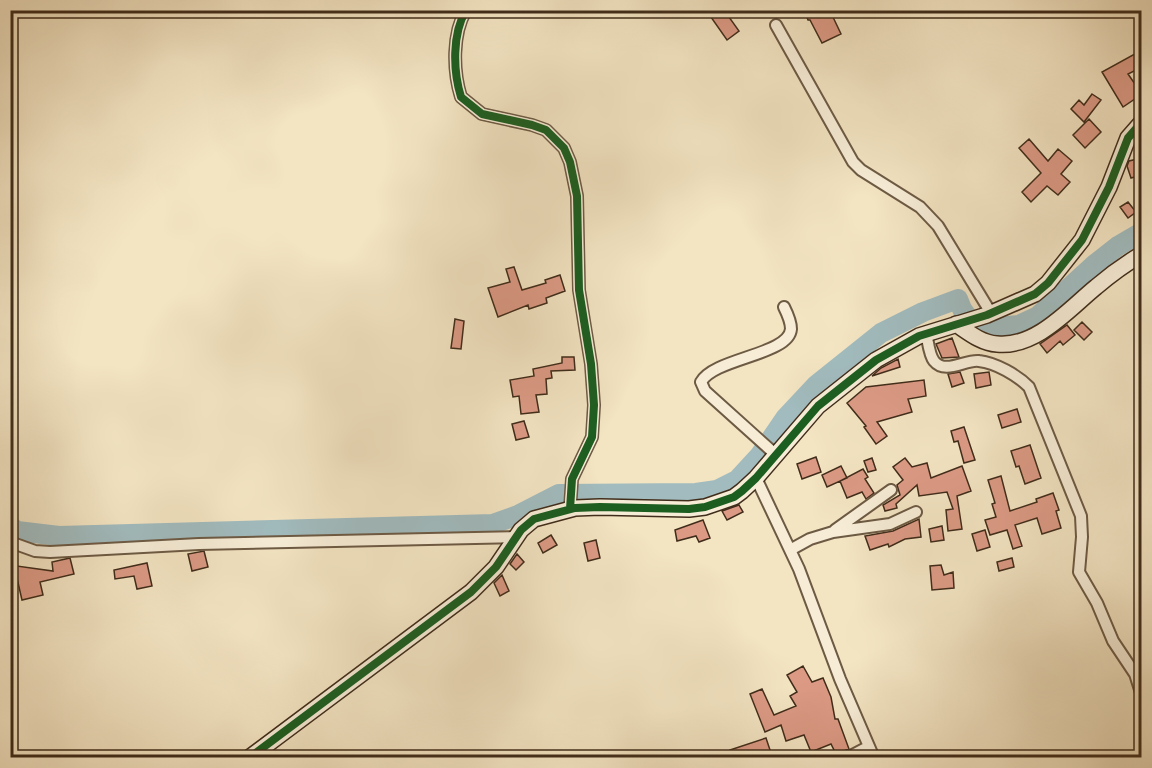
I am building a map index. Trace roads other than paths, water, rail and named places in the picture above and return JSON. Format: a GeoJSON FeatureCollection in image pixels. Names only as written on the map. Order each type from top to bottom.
{"type":"FeatureCollection","features":[{"type":"Feature","properties":{"kind":"street"},"geometry":{"type":"LineString","coordinates":[[466,10],[459,26],[457,39],[460,97],[482,114],[546,130],[564,148],[570,162],[577,196],[579,290],[591,364],[594,405],[592,437],[572,478],[570,501]]}},
{"type":"Feature","properties":{"kind":"street"},"geometry":{"type":"LineString","coordinates":[[776,25],[853,162],[861,170],[929,214],[938,226],[984,316]]}},
{"type":"Feature","properties":{"kind":"street"},"geometry":{"type":"LineString","coordinates":[[249,758],[471,592],[496,567],[516,537],[534,519],[570,501],[600,507],[689,509],[705,507],[734,497],[756,478],[774,452],[818,406],[893,349],[926,333],[984,316],[1035,294],[1048,283],[1082,240],[1109,187],[1128,138],[1142,122]]}},
{"type":"Feature","properties":{"kind":"street"},"geometry":{"type":"LineString","coordinates":[[956,324],[991,343],[1011,344],[1048,327],[1111,275],[1142,254]]}},
{"type":"Feature","properties":{"kind":"street"},"geometry":{"type":"LineString","coordinates":[[774,452],[705,391],[701,382],[706,375],[770,349],[785,339],[791,327],[784,307]]}},
{"type":"Feature","properties":{"kind":"street"},"geometry":{"type":"LineString","coordinates":[[926,333],[932,359],[936,363],[951,366],[980,361],[1015,375],[1029,387],[1081,516],[1079,572],[1097,603],[1113,641],[1135,674],[1142,696]]}},
{"type":"Feature","properties":{"kind":"street"},"geometry":{"type":"LineString","coordinates":[[756,478],[799,569],[840,679],[874,758]]}},
{"type":"Feature","properties":{"kind":"street"},"geometry":{"type":"LineString","coordinates":[[832,532],[891,490]]}},
{"type":"Feature","properties":{"kind":"street"},"geometry":{"type":"LineString","coordinates":[[790,550],[810,539],[832,532],[890,524],[916,512]]}},
{"type":"Feature","properties":{"kind":"street"},"geometry":{"type":"LineString","coordinates":[[10,542],[34,551],[50,552],[199,544],[516,537]]}},
{"type":"Feature","properties":{"kind":"street"},"geometry":{"type":"LineString","coordinates":[[847,758],[868,747]]}},
{"type":"Feature","properties":{"kind":"waterway"},"geometry":{"type":"LineString","coordinates":[[10,526],[17,531],[59,536],[493,524],[518,515],[559,494],[696,493],[717,490],[737,480],[760,455],[786,417],[816,385],[881,333],[923,312],[958,299],[976,329],[1019,325],[1038,316],[1095,264],[1118,246],[1142,232]]}}]}
